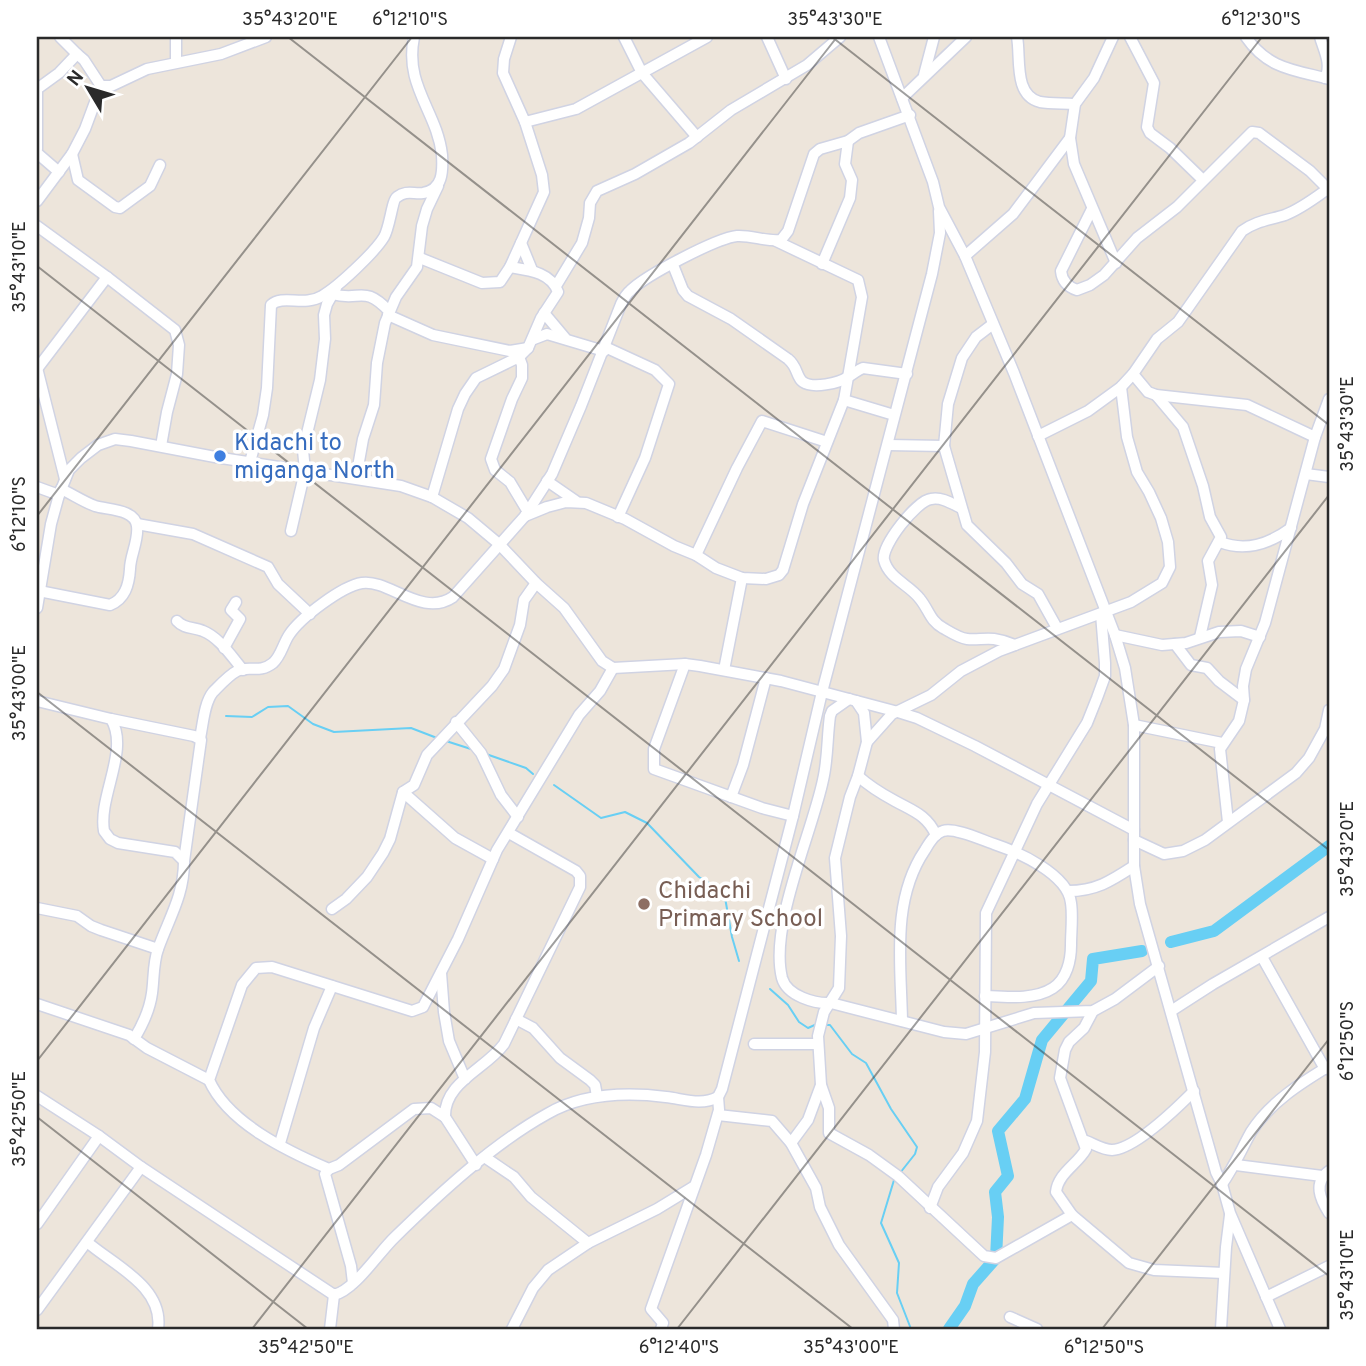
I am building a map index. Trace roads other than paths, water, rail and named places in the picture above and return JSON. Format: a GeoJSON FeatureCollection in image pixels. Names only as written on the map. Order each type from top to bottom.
{"type":"FeatureCollection","features":[{"type":"Feature","properties":{"kind":"street"},"geometry":{"type":"LineString","coordinates":[[60,37],[84,60],[101,86]]}},
{"type":"Feature","properties":{"kind":"street"},"geometry":{"type":"LineString","coordinates":[[176,37],[176,61]]}},
{"type":"Feature","properties":{"kind":"street"},"geometry":{"type":"LineString","coordinates":[[101,86],[111,86],[147,69],[176,61],[221,54],[266,37]]}},
{"type":"Feature","properties":{"kind":"street"},"geometry":{"type":"LineString","coordinates":[[356,478],[363,439],[374,405],[377,363],[388,313],[417,267],[420,258],[420,235],[443,168],[441,145],[416,87],[411,50],[414,37]]}},
{"type":"Feature","properties":{"kind":"street"},"geometry":{"type":"LineString","coordinates":[[420,258],[482,283],[500,282],[510,267],[544,192],[542,175],[525,122],[503,73],[511,37]]}},
{"type":"Feature","properties":{"kind":"street"},"geometry":{"type":"LineString","coordinates":[[624,37],[642,73],[697,137]]}},
{"type":"Feature","properties":{"kind":"street"},"geometry":{"type":"LineString","coordinates":[[525,122],[576,109],[707,37]]}},
{"type":"Feature","properties":{"kind":"street"},"geometry":{"type":"LineString","coordinates":[[767,37],[786,79]]}},
{"type":"Feature","properties":{"kind":"street"},"geometry":{"type":"LineString","coordinates":[[556,286],[582,243],[590,204],[597,191],[635,174],[690,143],[731,110],[807,65],[840,37]]}},
{"type":"Feature","properties":{"kind":"street"},"geometry":{"type":"LineString","coordinates":[[661,1329],[663,1323],[651,1309],[718,1115],[718,1097],[753,974],[822,692],[907,374],[940,233],[939,207],[933,182],[879,37]]}},
{"type":"Feature","properties":{"kind":"street"},"geometry":{"type":"LineString","coordinates":[[924,75],[934,37]]}},
{"type":"Feature","properties":{"kind":"street"},"geometry":{"type":"LineString","coordinates":[[902,98],[966,37]]}},
{"type":"Feature","properties":{"kind":"street"},"geometry":{"type":"LineString","coordinates":[[1017,37],[1021,83],[1031,97],[1043,102],[1074,104]]}},
{"type":"Feature","properties":{"kind":"street"},"geometry":{"type":"LineString","coordinates":[[1113,37],[1094,78],[1074,104],[1070,138],[1074,164],[1116,263]]}},
{"type":"Feature","properties":{"kind":"street"},"geometry":{"type":"LineString","coordinates":[[1130,37],[1154,83],[1147,127],[1150,134],[1170,148],[1203,180]]}},
{"type":"Feature","properties":{"kind":"street"},"geometry":{"type":"LineString","coordinates":[[1245,37],[1259,53],[1274,64],[1327,79],[1327,60],[1320,37]]}},
{"type":"Feature","properties":{"kind":"street"},"geometry":{"type":"LineString","coordinates":[[59,172],[37,151],[37,89],[59,73],[77,54]]}},
{"type":"Feature","properties":{"kind":"street"},"geometry":{"type":"LineString","coordinates":[[37,201],[72,154],[85,129],[101,86]]}},
{"type":"Feature","properties":{"kind":"street"},"geometry":{"type":"LineString","coordinates":[[776,241],[781,240],[788,231],[814,155],[820,149],[848,141],[866,130],[910,115]]}},
{"type":"Feature","properties":{"kind":"street"},"geometry":{"type":"LineString","coordinates":[[1038,436],[1088,411],[1122,387],[1157,339],[1178,322],[1242,231],[1253,223],[1292,212],[1328,189],[1310,171],[1259,133],[1252,132],[1177,207],[1137,238],[1116,263],[1082,290],[1071,288],[1061,278],[1061,271],[1092,209]]}},
{"type":"Feature","properties":{"kind":"street"},"geometry":{"type":"LineString","coordinates":[[965,256],[1013,214],[1070,138]]}},
{"type":"Feature","properties":{"kind":"street"},"geometry":{"type":"LineString","coordinates":[[822,264],[850,198],[852,180],[845,164],[848,141]]}},
{"type":"Feature","properties":{"kind":"street"},"geometry":{"type":"LineString","coordinates":[[72,154],[77,178],[81,184],[120,208],[150,186],[160,165]]}},
{"type":"Feature","properties":{"kind":"street"},"geometry":{"type":"LineString","coordinates":[[291,531],[305,471],[303,450],[320,380],[325,339],[324,315],[335,290],[384,237],[391,222],[393,202],[397,197],[411,191],[430,191],[439,184]]}},
{"type":"Feature","properties":{"kind":"street"},"geometry":{"type":"LineString","coordinates":[[419,193],[429,205]]}},
{"type":"Feature","properties":{"kind":"street"},"geometry":{"type":"LineString","coordinates":[[939,207],[965,256],[993,324],[1038,436],[1103,613],[1115,635],[1125,668],[1134,725],[1134,866],[1140,904],[1216,1172],[1230,1213],[1280,1329]]}},
{"type":"Feature","properties":{"kind":"street"},"geometry":{"type":"LineString","coordinates":[[37,226],[107,276],[175,330],[179,345],[177,374],[161,446]]}},
{"type":"Feature","properties":{"kind":"street"},"geometry":{"type":"LineString","coordinates":[[134,1039],[152,996],[158,949],[169,916],[180,897],[202,747],[200,738],[211,694],[237,671],[255,671],[274,662],[289,634],[310,614],[357,583],[374,583],[414,601],[447,601],[458,591],[526,514],[547,481],[621,304],[628,292],[642,281],[730,238],[746,236],[776,241],[858,280],[862,290],[858,328],[844,400],[803,504],[783,570],[779,575],[766,579],[742,578],[716,568],[696,555],[586,503],[576,501],[526,514]]}},
{"type":"Feature","properties":{"kind":"street"},"geometry":{"type":"LineString","coordinates":[[521,243],[532,270]]}},
{"type":"Feature","properties":{"kind":"street"},"geometry":{"type":"LineString","coordinates":[[673,265],[688,296],[731,319],[795,364],[803,383],[823,384],[848,377],[863,368],[907,374]]}},
{"type":"Feature","properties":{"kind":"street"},"geometry":{"type":"LineString","coordinates":[[432,497],[465,394],[476,378],[519,357],[531,343],[544,313],[558,292],[551,280],[532,270],[510,267]]}},
{"type":"Feature","properties":{"kind":"street"},"geometry":{"type":"LineString","coordinates":[[62,487],[37,368],[107,276]]}},
{"type":"Feature","properties":{"kind":"street"},"geometry":{"type":"LineString","coordinates":[[335,290],[347,298],[368,294],[380,301],[388,313],[433,335],[510,351],[547,334],[604,349],[655,370],[669,384],[645,458],[618,517]]}},
{"type":"Feature","properties":{"kind":"street"},"geometry":{"type":"LineString","coordinates":[[250,462],[263,415],[268,377],[271,305],[276,300],[310,302],[335,290]]}},
{"type":"Feature","properties":{"kind":"street"},"geometry":{"type":"LineString","coordinates":[[544,313],[567,340]]}},
{"type":"Feature","properties":{"kind":"street"},"geometry":{"type":"LineString","coordinates":[[993,324],[976,337],[962,358],[948,404],[944,446],[967,524],[1006,563],[1019,581],[1038,594],[1057,628]]}},
{"type":"Feature","properties":{"kind":"street"},"geometry":{"type":"LineString","coordinates":[[519,357],[522,378],[491,459],[495,470],[510,482],[526,514]]}},
{"type":"Feature","properties":{"kind":"street"},"geometry":{"type":"LineString","coordinates":[[1133,374],[1148,392],[1156,395],[1247,405],[1315,437]]}},
{"type":"Feature","properties":{"kind":"street"},"geometry":{"type":"LineString","coordinates":[[867,742],[888,718],[931,695],[961,671],[1015,645],[1131,602],[1162,583],[1170,566],[1167,541],[1161,518],[1137,472],[1126,437],[1122,387]]}},
{"type":"Feature","properties":{"kind":"street"},"geometry":{"type":"LineString","coordinates":[[1156,395],[1183,427],[1210,517],[1221,537],[1208,561],[1212,585],[1200,637]]}},
{"type":"Feature","properties":{"kind":"street"},"geometry":{"type":"LineString","coordinates":[[1228,822],[1219,756],[1223,743],[1237,726],[1244,700],[1246,669],[1260,637],[1315,437],[1329,399]]}},
{"type":"Feature","properties":{"kind":"street"},"geometry":{"type":"LineString","coordinates":[[844,400],[894,415]]}},
{"type":"Feature","properties":{"kind":"street"},"geometry":{"type":"LineString","coordinates":[[696,555],[762,421],[827,442]]}},
{"type":"Feature","properties":{"kind":"street"},"geometry":{"type":"LineString","coordinates":[[37,608],[51,524],[69,470],[98,445],[115,439],[401,486],[432,497],[468,518],[499,544],[564,608],[602,661],[613,668],[685,664],[724,670],[766,678],[917,718],[1049,785],[1134,835],[1159,853],[1168,854],[1183,850],[1205,840],[1296,773],[1327,729],[1329,710]]}},
{"type":"Feature","properties":{"kind":"street"},"geometry":{"type":"LineString","coordinates":[[888,445],[944,446]]}},
{"type":"Feature","properties":{"kind":"street"},"geometry":{"type":"LineString","coordinates":[[1306,474],[1329,477]]}},
{"type":"Feature","properties":{"kind":"street"},"geometry":{"type":"LineString","coordinates":[[547,481],[576,501]]}},
{"type":"Feature","properties":{"kind":"street"},"geometry":{"type":"LineString","coordinates":[[37,487],[62,487],[95,506],[132,517],[137,524],[129,578],[118,602],[110,605],[97,604],[39,591]]}},
{"type":"Feature","properties":{"kind":"street"},"geometry":{"type":"LineString","coordinates":[[961,508],[934,498],[919,504],[904,519],[887,547],[884,562],[895,577],[919,597],[930,617],[943,628],[967,639],[993,639],[1015,645]]}},
{"type":"Feature","properties":{"kind":"street"},"geometry":{"type":"LineString","coordinates":[[137,524],[192,534],[268,567],[278,584],[310,614]]}},
{"type":"Feature","properties":{"kind":"street"},"geometry":{"type":"LineString","coordinates":[[1220,542],[1239,547],[1252,546],[1269,542],[1290,528]]}},
{"type":"Feature","properties":{"kind":"street"},"geometry":{"type":"LineString","coordinates":[[724,670],[742,578]]}},
{"type":"Feature","properties":{"kind":"street"},"geometry":{"type":"LineString","coordinates":[[332,909],[367,877],[383,853],[390,839],[403,792],[414,785],[427,755],[492,686],[504,669],[520,625],[524,600],[536,583]]}},
{"type":"Feature","properties":{"kind":"street"},"geometry":{"type":"LineString","coordinates":[[224,648],[240,619],[231,610],[236,602]]}},
{"type":"Feature","properties":{"kind":"street"},"geometry":{"type":"LineString","coordinates":[[930,1208],[938,1187],[963,1153],[977,1121],[985,1028],[986,913],[1037,804],[1087,723],[1105,676],[1103,613]]}},
{"type":"Feature","properties":{"kind":"street"},"geometry":{"type":"LineString","coordinates":[[177,621],[181,626],[205,631],[243,670]]}},
{"type":"Feature","properties":{"kind":"street"},"geometry":{"type":"LineString","coordinates":[[1115,635],[1162,645],[1186,643],[1219,632],[1241,631],[1260,637]]}},
{"type":"Feature","properties":{"kind":"street"},"geometry":{"type":"LineString","coordinates":[[1175,644],[1191,665],[1207,667],[1219,681],[1244,700]]}},
{"type":"Feature","properties":{"kind":"street"},"geometry":{"type":"LineString","coordinates":[[685,664],[654,749],[654,769],[793,816]]}},
{"type":"Feature","properties":{"kind":"street"},"geometry":{"type":"LineString","coordinates":[[329,1169],[258,1131],[226,1108],[214,1093],[209,1080],[242,985],[256,968],[272,967],[412,1011],[423,1007],[483,887],[493,859],[579,715],[600,691],[613,668]]}},
{"type":"Feature","properties":{"kind":"street"},"geometry":{"type":"LineString","coordinates":[[731,797],[743,765],[766,678]]}},
{"type":"Feature","properties":{"kind":"street"},"geometry":{"type":"LineString","coordinates":[[852,700],[864,713],[867,742],[835,858],[841,936],[839,988],[819,1024],[821,1086],[829,1108],[830,1133],[869,1155],[898,1176],[984,1256],[996,1258],[1072,1214]]}},
{"type":"Feature","properties":{"kind":"street"},"geometry":{"type":"LineString","coordinates":[[852,700],[832,711],[830,716],[823,780],[781,936],[782,978],[789,990],[816,1002],[831,1003],[957,1034],[1034,1013],[1093,1011],[1115,999],[1159,966]]}},
{"type":"Feature","properties":{"kind":"street"},"geometry":{"type":"LineString","coordinates":[[37,701],[200,738]]}},
{"type":"Feature","properties":{"kind":"street"},"geometry":{"type":"LineString","coordinates":[[111,719],[117,729],[118,745],[109,779],[104,831],[110,839],[118,843],[176,852],[184,861]]}},
{"type":"Feature","properties":{"kind":"street"},"geometry":{"type":"LineString","coordinates":[[456,722],[481,753],[501,795],[518,817]]}},
{"type":"Feature","properties":{"kind":"street"},"geometry":{"type":"LineString","coordinates":[[1134,725],[1223,743]]}},
{"type":"Feature","properties":{"kind":"street"},"geometry":{"type":"LineString","coordinates":[[858,776],[896,802],[924,816],[936,835]]}},
{"type":"Feature","properties":{"kind":"street"},"geometry":{"type":"LineString","coordinates":[[403,792],[455,838],[493,859]]}},
{"type":"Feature","properties":{"kind":"street"},"geometry":{"type":"LineString","coordinates":[[902,1021],[901,907],[915,867],[936,835],[951,830],[1015,851],[1044,869],[1068,891],[1071,901],[1071,957],[1061,981],[1053,988],[1040,993],[1012,997],[985,996]]}},
{"type":"Feature","properties":{"kind":"street"},"geometry":{"type":"LineString","coordinates":[[445,1117],[444,1109],[450,1094],[498,1052],[578,895],[580,876],[576,871],[509,834]]}},
{"type":"Feature","properties":{"kind":"street"},"geometry":{"type":"LineString","coordinates":[[1068,891],[1087,891],[1106,884],[1134,866]]}},
{"type":"Feature","properties":{"kind":"street"},"geometry":{"type":"LineString","coordinates":[[37,908],[77,916],[91,926],[158,949]]}},
{"type":"Feature","properties":{"kind":"street"},"geometry":{"type":"LineString","coordinates":[[1171,1011],[1329,917]]}},
{"type":"Feature","properties":{"kind":"street"},"geometry":{"type":"LineString","coordinates":[[1222,1184],[1236,1165],[1259,1120],[1285,1095],[1327,1067],[1262,957]]}},
{"type":"Feature","properties":{"kind":"street"},"geometry":{"type":"LineString","coordinates":[[441,972],[449,1041],[465,1079]]}},
{"type":"Feature","properties":{"kind":"street"},"geometry":{"type":"LineString","coordinates":[[280,1143],[314,1027],[332,986]]}},
{"type":"Feature","properties":{"kind":"street"},"geometry":{"type":"LineString","coordinates":[[37,1004],[113,1029],[209,1080]]}},
{"type":"Feature","properties":{"kind":"street"},"geometry":{"type":"LineString","coordinates":[[1093,1011],[1084,1028],[1069,1042],[1060,1078],[1086,1141],[1086,1149],[1061,1177],[1056,1186],[1058,1195],[1072,1214],[1103,1243],[1134,1265],[1154,1270],[1224,1273]]}},
{"type":"Feature","properties":{"kind":"street"},"geometry":{"type":"LineString","coordinates":[[516,1019],[533,1028],[560,1058],[590,1080],[595,1086],[597,1096]]}},
{"type":"Feature","properties":{"kind":"street"},"geometry":{"type":"LineString","coordinates":[[754,1044],[818,1044]]}},
{"type":"Feature","properties":{"kind":"street"},"geometry":{"type":"LineString","coordinates":[[791,1143],[808,1120],[821,1086]]}},
{"type":"Feature","properties":{"kind":"street"},"geometry":{"type":"LineString","coordinates":[[1086,1141],[1117,1149],[1163,1121],[1194,1091]]}},
{"type":"Feature","properties":{"kind":"street"},"geometry":{"type":"LineString","coordinates":[[37,1096],[334,1295],[353,1283],[393,1238],[481,1161],[504,1142],[550,1112],[597,1096],[664,1097],[704,1102],[718,1097]]}},
{"type":"Feature","properties":{"kind":"street"},"geometry":{"type":"LineString","coordinates":[[353,1283],[351,1266],[325,1174],[414,1109],[431,1108],[445,1117],[481,1161],[514,1177],[531,1196],[588,1243]]}},
{"type":"Feature","properties":{"kind":"street"},"geometry":{"type":"LineString","coordinates":[[718,1115],[772,1121],[791,1143],[816,1188],[820,1207],[839,1245],[893,1320],[894,1329]]}},
{"type":"Feature","properties":{"kind":"street"},"geometry":{"type":"LineString","coordinates":[[37,1224],[99,1136]]}},
{"type":"Feature","properties":{"kind":"street"},"geometry":{"type":"LineString","coordinates":[[1236,1165],[1326,1173],[1320,1193],[1329,1213]]}},
{"type":"Feature","properties":{"kind":"street"},"geometry":{"type":"LineString","coordinates":[[37,1310],[141,1167]]}},
{"type":"Feature","properties":{"kind":"street"},"geometry":{"type":"LineString","coordinates":[[512,1329],[539,1280],[548,1270],[588,1243],[657,1209],[693,1187]]}},
{"type":"Feature","properties":{"kind":"street"},"geometry":{"type":"LineString","coordinates":[[1221,1329],[1230,1213]]}},
{"type":"Feature","properties":{"kind":"street"},"geometry":{"type":"LineString","coordinates":[[87,1242],[149,1292],[156,1302],[159,1314],[158,1329]]}},
{"type":"Feature","properties":{"kind":"street"},"geometry":{"type":"LineString","coordinates":[[1266,1297],[1329,1266]]}},
{"type":"Feature","properties":{"kind":"street"},"geometry":{"type":"LineString","coordinates":[[330,1329],[334,1295]]}},
{"type":"Feature","properties":{"kind":"street"},"geometry":{"type":"LineString","coordinates":[[1010,1317],[1037,1329]]}},
{"type":"Feature","properties":{"kind":"waterway"},"geometry":{"type":"LineString","coordinates":[[226,716],[252,717],[268,707],[288,706],[313,724],[334,732],[411,728],[437,738]]}},
{"type":"Feature","properties":{"kind":"waterway"},"geometry":{"type":"LineString","coordinates":[[446,741],[474,750]]}},
{"type":"Feature","properties":{"kind":"waterway"},"geometry":{"type":"LineString","coordinates":[[486,754],[526,768],[533,774]]}},
{"type":"Feature","properties":{"kind":"waterway"},"geometry":{"type":"LineString","coordinates":[[554,785],[601,818],[625,812],[647,823],[699,877],[724,892],[739,961]]}},
{"type":"Feature","properties":{"kind":"waterway"},"geometry":{"type":"LineString","coordinates":[[1171,942],[1214,931],[1329,846]]}},
{"type":"Feature","properties":{"kind":"waterway"},"geometry":{"type":"LineString","coordinates":[[949,1329],[965,1306],[973,1284],[996,1258],[998,1217],[995,1192],[1008,1176],[998,1131],[1025,1099],[1042,1040],[1091,981],[1093,959],[1142,951]]}},
{"type":"Feature","properties":{"kind":"waterway"},"geometry":{"type":"LineString","coordinates":[[770,989],[788,1005],[799,1022],[808,1028],[817,1024]]}},
{"type":"Feature","properties":{"kind":"waterway"},"geometry":{"type":"LineString","coordinates":[[826,1025],[830,1025],[852,1054],[866,1063],[891,1109],[917,1147],[915,1154],[900,1173]]}},
{"type":"Feature","properties":{"kind":"waterway"},"geometry":{"type":"LineString","coordinates":[[894,1180],[881,1223],[899,1263],[897,1293],[911,1329]]}},
{"type":"Feature","properties":{"kind":"place","name":"Kidachi to miganga North"},"geometry":{"type":"Point","coordinates":[220,456]}},
{"type":"Feature","properties":{"kind":"place","name":"Chidachi Primary School"},"geometry":{"type":"Point","coordinates":[644,904]}}]}
